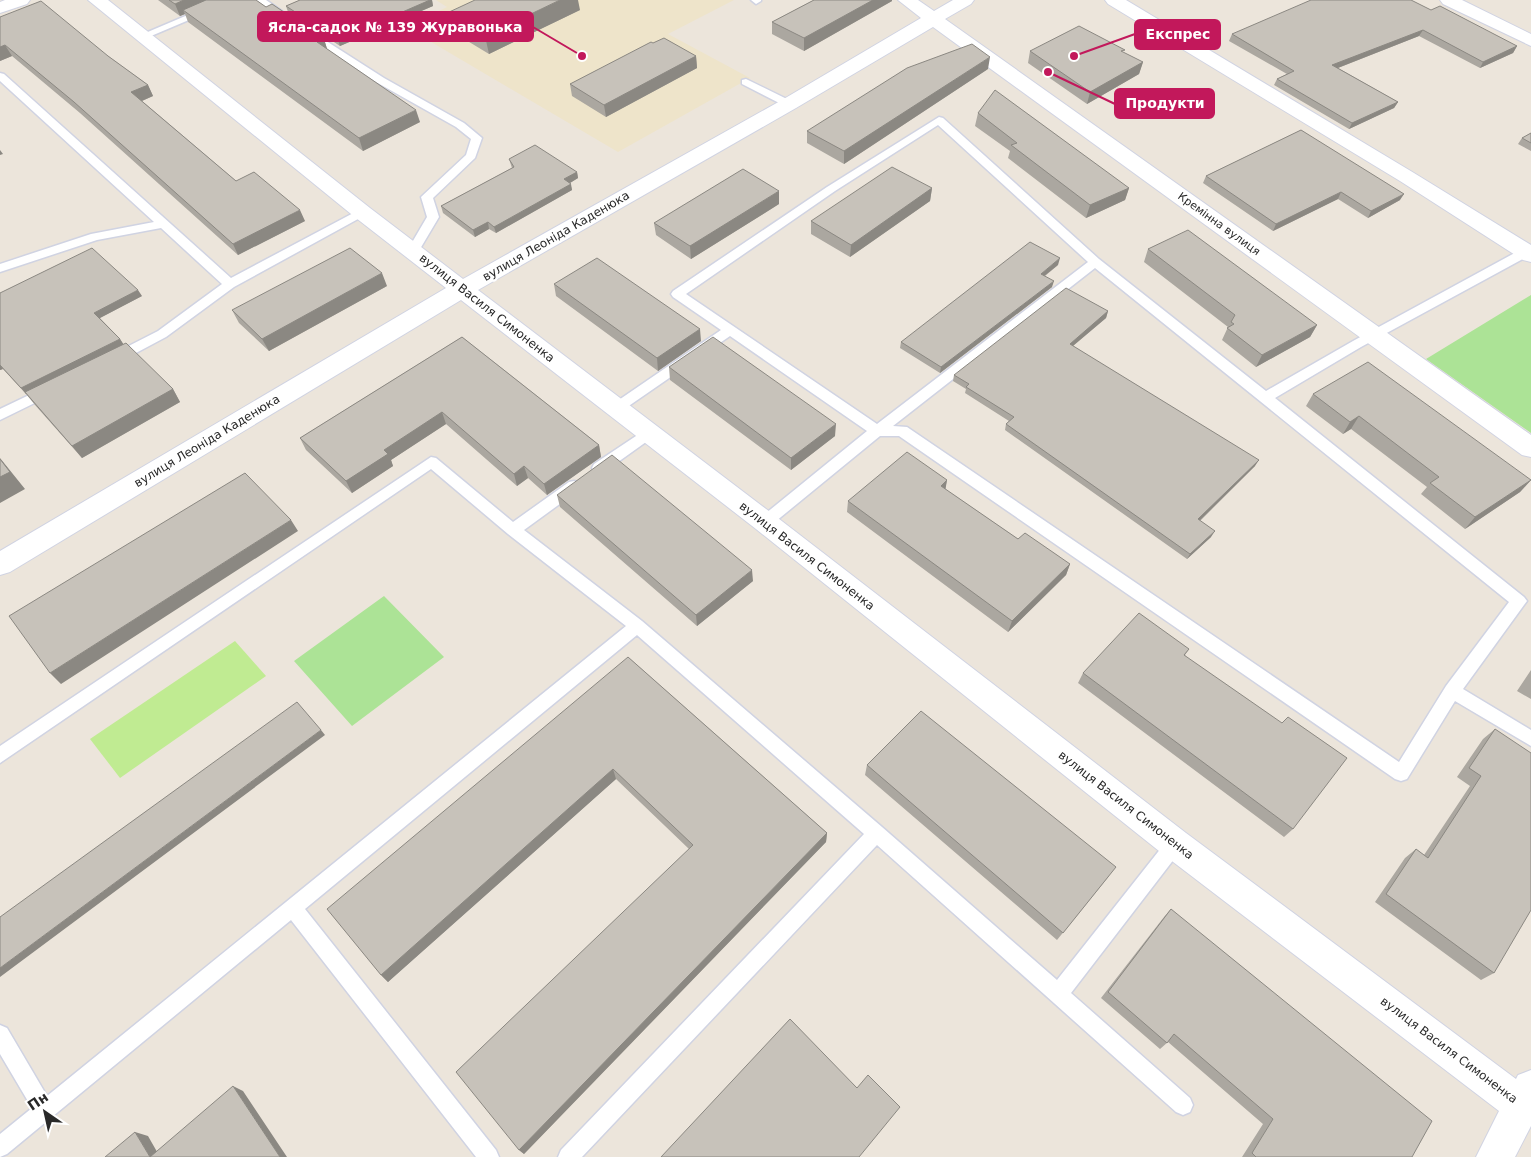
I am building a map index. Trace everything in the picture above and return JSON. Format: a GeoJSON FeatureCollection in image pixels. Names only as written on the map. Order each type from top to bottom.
{"type":"FeatureCollection","features":[{"type":"Feature","properties":{"kind":"street"},"geometry":{"type":"LineString","coordinates":[[0,8],[20,0]]}},
{"type":"Feature","properties":{"kind":"street","name":"вулиця Василя Симоненка"},"geometry":{"type":"LineString","coordinates":[[97,0],[140,37],[363,213],[615,409],[765,522],[1175,844],[1527,1097]]}},
{"type":"Feature","properties":{"kind":"street","name":"Кремінна вулиця"},"geometry":{"type":"LineString","coordinates":[[907,0],[1531,448]]}},
{"type":"Feature","properties":{"kind":"street","name":"вулиця Леоніда Каденюка"},"geometry":{"type":"LineString","coordinates":[[0,564],[463,289],[789,104],[965,0]]}},
{"type":"Feature","properties":{"kind":"street"},"geometry":{"type":"LineString","coordinates":[[1114,0],[1407,177],[1528,253]]}},
{"type":"Feature","properties":{"kind":"street"},"geometry":{"type":"LineString","coordinates":[[1449,0],[1531,41]]}},
{"type":"Feature","properties":{"kind":"street"},"geometry":{"type":"LineString","coordinates":[[1495,1157],[1527,1097]]}},
{"type":"Feature","properties":{"kind":"lane"},"geometry":{"type":"LineString","coordinates":[[140,37],[231,0]]}},
{"type":"Feature","properties":{"kind":"lane"},"geometry":{"type":"LineString","coordinates":[[260,0],[380,80],[460,125],[477,138],[471,156],[428,197],[433,217],[413,251]]}},
{"type":"Feature","properties":{"kind":"lane"},"geometry":{"type":"LineString","coordinates":[[0,76],[230,284]]}},
{"type":"Feature","properties":{"kind":"lane"},"geometry":{"type":"LineString","coordinates":[[746,82],[789,104]]}},
{"type":"Feature","properties":{"kind":"lane"},"geometry":{"type":"LineString","coordinates":[[938,120],[1095,262],[1518,601],[1452,690],[1402,773],[902,431],[877,431],[677,294],[938,120]]}},
{"type":"Feature","properties":{"kind":"lane"},"geometry":{"type":"LineString","coordinates":[[102,364],[162,334],[230,284],[363,213]]}},
{"type":"Feature","properties":{"kind":"lane"},"geometry":{"type":"LineString","coordinates":[[0,268],[95,237],[162,224]]}},
{"type":"Feature","properties":{"kind":"lane"},"geometry":{"type":"LineString","coordinates":[[1265,398],[1357,344],[1528,253]]}},
{"type":"Feature","properties":{"kind":"lane"},"geometry":{"type":"LineString","coordinates":[[765,522],[877,431],[1095,262]]}},
{"type":"Feature","properties":{"kind":"lane"},"geometry":{"type":"LineString","coordinates":[[615,409],[729,331]]}},
{"type":"Feature","properties":{"kind":"lane"},"geometry":{"type":"LineString","coordinates":[[0,415],[60,385]]}},
{"type":"Feature","properties":{"kind":"lane"},"geometry":{"type":"LineString","coordinates":[[513,530],[648,433]]}},
{"type":"Feature","properties":{"kind":"lane"},"geometry":{"type":"LineString","coordinates":[[0,756],[431,462],[513,530],[637,626],[876,833],[1183,1105]]}},
{"type":"Feature","properties":{"kind":"lane"},"geometry":{"type":"LineString","coordinates":[[0,1147],[292,906],[637,626]]}},
{"type":"Feature","properties":{"kind":"lane"},"geometry":{"type":"LineString","coordinates":[[1452,690],[1531,740]]}},
{"type":"Feature","properties":{"kind":"lane"},"geometry":{"type":"LineString","coordinates":[[568,1157],[876,833]]}},
{"type":"Feature","properties":{"kind":"lane"},"geometry":{"type":"LineString","coordinates":[[1058,994],[1175,844]]}},
{"type":"Feature","properties":{"kind":"lane"},"geometry":{"type":"LineString","coordinates":[[292,906],[489,1157]]}},
{"type":"Feature","properties":{"kind":"lane"},"geometry":{"type":"LineString","coordinates":[[0,1035],[44,1110]]}},
{"type":"Feature","properties":{"kind":"shaded area"},"geometry":{"type":"Polygon","coordinates":[[[436,0],[734,0],[668,34],[750,78],[618,152],[416,33],[450,19],[439,11],[447,7],[436,0]]]}},
{"type":"Feature","properties":{"kind":"green space"},"geometry":{"type":"Polygon","coordinates":[[[1531,295],[1531,433],[1426,359],[1531,295]]]}},
{"type":"Feature","properties":{"kind":"green space"},"geometry":{"type":"Polygon","coordinates":[[[384,596],[444,657],[352,726],[294,661],[384,596]]]}},
{"type":"Feature","properties":{"kind":"green space"},"geometry":{"type":"Polygon","coordinates":[[[235,641],[266,676],[120,778],[90,739],[235,641]]]}},
{"type":"Feature","properties":{"kind":"building"},"geometry":{"type":"Polygon","coordinates":[[[169,0],[184,0],[175,4],[169,0]]]}},
{"type":"Feature","properties":{"kind":"building"},"geometry":{"type":"Polygon","coordinates":[[[206,0],[256,0],[266,7],[272,4],[324,39],[317,42],[416,110],[359,138],[183,10],[206,0]]]}},
{"type":"Feature","properties":{"kind":"building"},"geometry":{"type":"Polygon","coordinates":[[[300,0],[430,0],[338,40],[286,6],[300,0]]]}},
{"type":"Feature","properties":{"kind":"building"},"geometry":{"type":"Polygon","coordinates":[[[475,0],[560,0],[485,36],[447,13],[475,0]]]}},
{"type":"Feature","properties":{"kind":"building"},"geometry":{"type":"Polygon","coordinates":[[[814,0],[873,0],[804,38],[772,22],[814,0]]]}},
{"type":"Feature","properties":{"kind":"building"},"geometry":{"type":"Polygon","coordinates":[[[1311,0],[1411,0],[1431,10],[1440,6],[1517,46],[1483,62],[1423,30],[1332,65],[1398,102],[1352,123],[1277,79],[1294,71],[1232,34],[1311,0]]]}},
{"type":"Feature","properties":{"kind":"building"},"geometry":{"type":"Polygon","coordinates":[[[41,1],[108,56],[148,85],[131,92],[236,181],[254,172],[300,210],[233,244],[74,102],[5,45],[0,47],[0,17],[41,1]]]}},
{"type":"Feature","properties":{"kind":"building"},"geometry":{"type":"Polygon","coordinates":[[[1079,26],[1125,50],[1121,51],[1143,62],[1090,92],[1030,51],[1079,26]]]}},
{"type":"Feature","properties":{"kind":"building"},"geometry":{"type":"Polygon","coordinates":[[[664,38],[696,56],[604,105],[570,84],[651,42],[653,43],[664,38]]]}},
{"type":"Feature","properties":{"kind":"building"},"geometry":{"type":"Polygon","coordinates":[[[972,44],[990,57],[844,151],[807,131],[907,68],[972,44]]]}},
{"type":"Feature","properties":{"kind":"building"},"geometry":{"type":"Polygon","coordinates":[[[995,90],[1129,188],[1090,205],[1011,145],[1017,143],[978,113],[995,90]]]}},
{"type":"Feature","properties":{"kind":"building"},"geometry":{"type":"Polygon","coordinates":[[[1301,130],[1404,194],[1371,211],[1341,192],[1276,224],[1206,176],[1301,130]]]}},
{"type":"Feature","properties":{"kind":"building"},"geometry":{"type":"Polygon","coordinates":[[[1531,133],[1531,143],[1522,138],[1531,133]]]}},
{"type":"Feature","properties":{"kind":"building"},"geometry":{"type":"Polygon","coordinates":[[[535,145],[577,172],[564,179],[571,184],[494,227],[488,222],[473,230],[441,206],[514,167],[509,159],[535,145]]]}},
{"type":"Feature","properties":{"kind":"building"},"geometry":{"type":"Polygon","coordinates":[[[892,167],[932,188],[851,245],[811,221],[892,167]]]}},
{"type":"Feature","properties":{"kind":"building"},"geometry":{"type":"Polygon","coordinates":[[[743,169],[779,191],[690,246],[654,223],[743,169]]]}},
{"type":"Feature","properties":{"kind":"building"},"geometry":{"type":"Polygon","coordinates":[[[1188,230],[1317,325],[1262,355],[1227,328],[1234,324],[1231,322],[1235,315],[1148,249],[1188,230]]]}},
{"type":"Feature","properties":{"kind":"building"},"geometry":{"type":"Polygon","coordinates":[[[1030,242],[1060,258],[1041,274],[1054,281],[941,367],[901,342],[1030,242]]]}},
{"type":"Feature","properties":{"kind":"building"},"geometry":{"type":"Polygon","coordinates":[[[92,248],[138,290],[94,313],[120,339],[21,388],[0,365],[0,293],[92,248]]]}},
{"type":"Feature","properties":{"kind":"building"},"geometry":{"type":"Polygon","coordinates":[[[350,248],[382,273],[262,339],[232,310],[350,248]]]}},
{"type":"Feature","properties":{"kind":"building"},"geometry":{"type":"Polygon","coordinates":[[[597,258],[700,329],[657,358],[554,284],[597,258]]]}},
{"type":"Feature","properties":{"kind":"building"},"geometry":{"type":"Polygon","coordinates":[[[1066,288],[1108,311],[1070,344],[1259,460],[1198,519],[1215,531],[1190,554],[1006,424],[1014,417],[966,387],[969,384],[954,375],[1066,288]]]}},
{"type":"Feature","properties":{"kind":"building"},"geometry":{"type":"Polygon","coordinates":[[[462,337],[599,445],[544,484],[524,466],[514,474],[442,412],[384,450],[388,454],[346,481],[300,438],[462,337]]]}},
{"type":"Feature","properties":{"kind":"building"},"geometry":{"type":"Polygon","coordinates":[[[713,337],[836,424],[791,458],[669,367],[713,337]]]}},
{"type":"Feature","properties":{"kind":"building"},"geometry":{"type":"Polygon","coordinates":[[[126,343],[173,389],[72,446],[25,392],[126,343]]]}},
{"type":"Feature","properties":{"kind":"building"},"geometry":{"type":"Polygon","coordinates":[[[1368,362],[1531,480],[1475,517],[1430,483],[1439,477],[1359,416],[1350,422],[1313,394],[1368,362]]]}},
{"type":"Feature","properties":{"kind":"building"},"geometry":{"type":"Polygon","coordinates":[[[907,452],[947,480],[941,486],[1018,539],[1025,533],[1070,564],[1012,621],[848,501],[907,452]]]}},
{"type":"Feature","properties":{"kind":"building"},"geometry":{"type":"Polygon","coordinates":[[[612,455],[752,570],[696,615],[557,495],[612,455]]]}},
{"type":"Feature","properties":{"kind":"building"},"geometry":{"type":"Polygon","coordinates":[[[0,459],[10,472],[0,477],[0,459]]]}},
{"type":"Feature","properties":{"kind":"building"},"geometry":{"type":"Polygon","coordinates":[[[245,473],[291,520],[50,673],[9,616],[245,473]]]}},
{"type":"Feature","properties":{"kind":"building"},"geometry":{"type":"Polygon","coordinates":[[[1139,613],[1189,649],[1184,655],[1282,723],[1288,717],[1347,758],[1293,829],[1083,673],[1139,613]]]}},
{"type":"Feature","properties":{"kind":"building"},"geometry":{"type":"Polygon","coordinates":[[[628,657],[827,833],[519,1150],[456,1072],[693,845],[613,769],[381,975],[327,909],[628,657]]]}},
{"type":"Feature","properties":{"kind":"building"},"geometry":{"type":"Polygon","coordinates":[[[297,702],[321,730],[0,968],[0,917],[297,702]]]}},
{"type":"Feature","properties":{"kind":"building"},"geometry":{"type":"Polygon","coordinates":[[[921,711],[1116,867],[1063,933],[867,765],[921,711]]]}},
{"type":"Feature","properties":{"kind":"building"},"geometry":{"type":"Polygon","coordinates":[[[1495,729],[1531,753],[1531,910],[1494,973],[1386,894],[1416,849],[1428,858],[1481,776],[1469,768],[1495,729]]]}},
{"type":"Feature","properties":{"kind":"building"},"geometry":{"type":"Polygon","coordinates":[[[1171,909],[1432,1121],[1412,1157],[1256,1157],[1252,1153],[1273,1119],[1174,1034],[1167,1043],[1108,992],[1171,909]]]}},
{"type":"Feature","properties":{"kind":"building"},"geometry":{"type":"Polygon","coordinates":[[[790,1019],[857,1088],[868,1075],[900,1107],[859,1157],[661,1157],[790,1019]]]}},
{"type":"Feature","properties":{"kind":"building"},"geometry":{"type":"Polygon","coordinates":[[[233,1086],[280,1157],[150,1157],[233,1086]]]}},
{"type":"Feature","properties":{"kind":"building"},"geometry":{"type":"Polygon","coordinates":[[[135,1132],[150,1157],[105,1157],[135,1132]]]}},
{"type":"Feature","properties":{"kind":"place","name":"Ясла-садок № 139 Журавонька"},"geometry":{"type":"Point","coordinates":[582,56]}},
{"type":"Feature","properties":{"kind":"place","name":"Експрес"},"geometry":{"type":"Point","coordinates":[1074,56]}},
{"type":"Feature","properties":{"kind":"place","name":"Продукти"},"geometry":{"type":"Point","coordinates":[1048,72]}}]}
